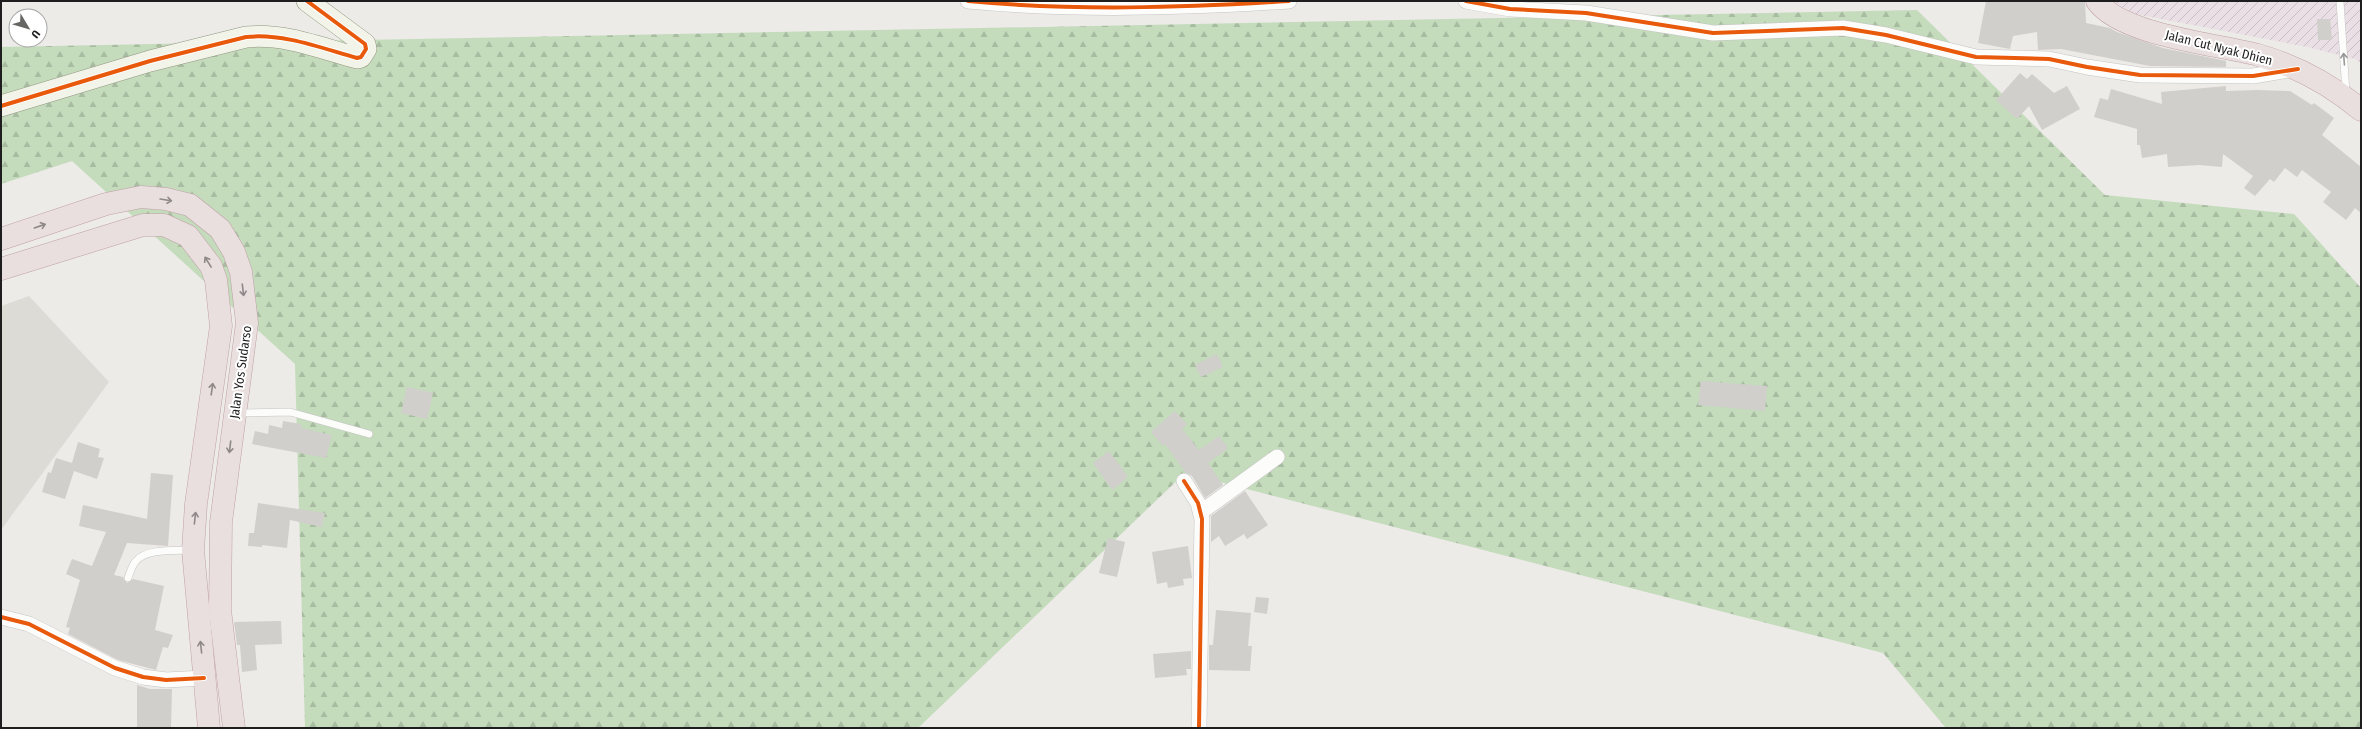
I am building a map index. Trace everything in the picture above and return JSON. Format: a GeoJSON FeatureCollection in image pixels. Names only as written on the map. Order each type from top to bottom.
{"type":"FeatureCollection","features":[{"type":"Feature","properties":{"kind":"highway","name":"Jalan Cut Nyak Dhien"},"geometry":{"type":"LineString","coordinates":[[2097,1],[2103,10],[2118,20],[2140,28],[2258,55],[2298,69],[2324,82],[2354,104]]}},
{"type":"Feature","properties":{"kind":"highway","name":"Jalan Yos Sudarso"},"geometry":{"type":"LineString","coordinates":[[2,239],[106,204],[141,197],[190,205],[220,229],[234,252],[241,272],[247,323],[234,413],[221,522],[220,610],[234,728]]}},
{"type":"Feature","properties":{"kind":"highway","name":"Jalan Yos Sudarso"},"geometry":{"type":"LineString","coordinates":[[1,269],[142,224],[177,229],[188,236],[200,249],[211,266],[216,280],[221,326],[196,504],[193,550],[209,728]]}},
{"type":"Feature","properties":{"kind":"street"},"geometry":{"type":"LineString","coordinates":[[1,106],[150,60],[246,37],[261,36],[283,38],[356,58],[361,57],[366,49],[366,44],[307,1]]}},
{"type":"Feature","properties":{"kind":"street"},"geometry":{"type":"LineString","coordinates":[[968,1],[999,2],[1059,8],[1131,5],[1193,7],[1289,1]]}},
{"type":"Feature","properties":{"kind":"street"},"geometry":{"type":"LineString","coordinates":[[1466,1],[1510,9],[1586,13],[1713,33],[1843,28],[1886,35],[1976,57],[2049,58],[2088,67],[2140,75],[2253,76],[2298,69]]}},
{"type":"Feature","properties":{"kind":"street"},"geometry":{"type":"LineString","coordinates":[[1201,512],[1277,457]]}},
{"type":"Feature","properties":{"kind":"street"},"geometry":{"type":"LineString","coordinates":[[1184,481],[1201,512],[1200,728]]}},
{"type":"Feature","properties":{"kind":"street"},"geometry":{"type":"LineString","coordinates":[[1,617],[29,624],[115,668],[143,677],[166,680],[204,678]]}},
{"type":"Feature","properties":{"kind":"lane"},"geometry":{"type":"LineString","coordinates":[[2340,1],[2354,104]]}},
{"type":"Feature","properties":{"kind":"lane"},"geometry":{"type":"LineString","coordinates":[[234,413],[290,412],[369,434]]}},
{"type":"Feature","properties":{"kind":"lane"},"geometry":{"type":"LineString","coordinates":[[128,578],[135,561],[148,554],[193,550]]}},
{"type":"Feature","properties":{"kind":"shaded area"},"geometry":{"type":"Polygon","coordinates":[[[2112,1],[2361,1],[2361,63],[2355,59],[2307,47],[2135,14],[2112,1]]]}},
{"type":"Feature","properties":{"kind":"shaded area"},"geometry":{"type":"Polygon","coordinates":[[[29,296],[109,382],[1,530],[1,306],[29,296]]]}},
{"type":"Feature","properties":{"kind":"green space"},"geometry":{"type":"Polygon","coordinates":[[[1917,10],[2105,195],[2294,214],[2361,288],[2361,728],[1946,728],[1883,653],[1185,473],[918,728],[305,728],[295,364],[72,161],[1,184],[1,47],[48,48],[48,46],[1917,10]]]}},
{"type":"Feature","properties":{"kind":"building"},"geometry":{"type":"Polygon","coordinates":[[[1986,1],[2085,1],[2086,23],[2110,28],[2117,32],[2163,48],[2226,61],[2226,67],[2150,66],[2061,49],[2038,50],[2037,32],[2013,36],[2010,49],[1978,43],[1986,1]]]}},
{"type":"Feature","properties":{"kind":"building"},"geometry":{"type":"Polygon","coordinates":[[[2317,19],[2330,19],[2332,40],[2318,40],[2317,19]]]}},
{"type":"Feature","properties":{"kind":"building"},"geometry":{"type":"Polygon","coordinates":[[[2020,73],[2027,79],[2032,74],[2054,93],[2067,86],[2080,109],[2042,130],[2029,106],[2017,119],[1996,100],[2020,73]]]}},
{"type":"Feature","properties":{"kind":"building"},"geometry":{"type":"Polygon","coordinates":[[[2226,86],[2226,91],[2290,91],[2312,105],[2314,103],[2334,118],[2322,135],[2361,167],[2361,213],[2355,208],[2346,220],[2323,202],[2331,192],[2302,170],[2297,177],[2285,168],[2274,182],[2270,179],[2255,196],[2244,188],[2253,176],[2223,154],[2222,167],[2199,165],[2168,167],[2167,154],[2142,158],[2140,145],[2137,145],[2137,129],[2094,117],[2100,98],[2108,100],[2111,89],[2162,104],[2161,92],[2226,86]]]}},
{"type":"Feature","properties":{"kind":"building"},"geometry":{"type":"Polygon","coordinates":[[[1217,354],[1223,367],[1201,377],[1195,365],[1217,354]]]}},
{"type":"Feature","properties":{"kind":"building"},"geometry":{"type":"Polygon","coordinates":[[[1701,381],[1767,386],[1765,411],[1698,405],[1701,381]]]}},
{"type":"Feature","properties":{"kind":"building"},"geometry":{"type":"Polygon","coordinates":[[[407,387],[433,393],[427,419],[401,413],[407,387]]]}},
{"type":"Feature","properties":{"kind":"building"},"geometry":{"type":"Polygon","coordinates":[[[1175,411],[1187,424],[1182,429],[1199,450],[1219,436],[1228,448],[1208,463],[1223,485],[1205,498],[1192,476],[1185,472],[1165,444],[1163,446],[1151,432],[1175,411]]]}},
{"type":"Feature","properties":{"kind":"building"},"geometry":{"type":"Polygon","coordinates":[[[283,421],[301,424],[301,428],[332,435],[326,458],[252,444],[255,431],[268,434],[269,425],[282,428],[283,421]]]}},
{"type":"Feature","properties":{"kind":"building"},"geometry":{"type":"Polygon","coordinates":[[[78,442],[100,449],[98,457],[104,458],[97,479],[74,471],[65,499],[42,492],[48,472],[51,473],[56,458],[72,463],[78,442]]]}},
{"type":"Feature","properties":{"kind":"building"},"geometry":{"type":"Polygon","coordinates":[[[1109,451],[1128,477],[1112,490],[1093,463],[1109,451]]]}},
{"type":"Feature","properties":{"kind":"building"},"geometry":{"type":"Polygon","coordinates":[[[151,473],[173,475],[168,546],[127,543],[114,575],[123,577],[127,583],[133,579],[164,586],[155,630],[173,635],[168,648],[163,647],[156,670],[118,660],[68,634],[70,628],[66,627],[80,580],[66,574],[72,559],[92,566],[106,532],[79,526],[83,505],[147,519],[151,473]]]}},
{"type":"Feature","properties":{"kind":"building"},"geometry":{"type":"Polygon","coordinates":[[[1245,491],[1268,525],[1247,539],[1244,534],[1225,546],[1219,536],[1211,542],[1211,516],[1245,491]]]}},
{"type":"Feature","properties":{"kind":"building"},"geometry":{"type":"Polygon","coordinates":[[[258,503],[325,513],[322,527],[290,520],[287,548],[262,545],[262,547],[248,546],[249,533],[254,533],[258,503]]]}},
{"type":"Feature","properties":{"kind":"building"},"geometry":{"type":"Polygon","coordinates":[[[1108,538],[1125,542],[1117,577],[1099,573],[1108,538]]]}},
{"type":"Feature","properties":{"kind":"building"},"geometry":{"type":"Polygon","coordinates":[[[1188,546],[1192,578],[1183,579],[1184,585],[1168,588],[1167,582],[1157,584],[1152,552],[1188,546]]]}},
{"type":"Feature","properties":{"kind":"building"},"geometry":{"type":"Polygon","coordinates":[[[1256,597],[1269,598],[1267,614],[1254,612],[1256,597]]]}},
{"type":"Feature","properties":{"kind":"building"},"geometry":{"type":"Polygon","coordinates":[[[1216,610],[1251,613],[1248,646],[1252,646],[1250,671],[1209,670],[1209,645],[1213,645],[1216,610]]]}},
{"type":"Feature","properties":{"kind":"building"},"geometry":{"type":"Polygon","coordinates":[[[281,621],[282,644],[255,645],[257,670],[242,672],[240,645],[237,645],[234,622],[281,621]]]}},
{"type":"Feature","properties":{"kind":"building"},"geometry":{"type":"Polygon","coordinates":[[[1191,651],[1191,669],[1186,669],[1187,675],[1155,678],[1153,654],[1191,651]]]}},
{"type":"Feature","properties":{"kind":"building"},"geometry":{"type":"Polygon","coordinates":[[[137,685],[150,689],[172,689],[171,728],[137,728],[137,685]]]}},
{"type":"Feature","properties":{"kind":"cycle path"},"geometry":{"type":"LineString","coordinates":[[1,106],[150,61],[246,37],[260,36],[288,39],[357,58],[361,57],[366,49],[365,44],[307,1]]}},
{"type":"Feature","properties":{"kind":"cycle path"},"geometry":{"type":"LineString","coordinates":[[968,1],[1088,7],[1168,7],[1289,1]]}},
{"type":"Feature","properties":{"kind":"cycle path"},"geometry":{"type":"LineString","coordinates":[[1466,1],[1510,9],[1586,13],[1713,33],[1843,28],[1886,35],[1976,57],[2049,59],[2087,67],[2140,75],[2253,76],[2298,69]]}},
{"type":"Feature","properties":{"kind":"cycle path"},"geometry":{"type":"LineString","coordinates":[[1184,481],[1198,503],[1202,519],[1199,728]]}},
{"type":"Feature","properties":{"kind":"cycle path"},"geometry":{"type":"LineString","coordinates":[[1,617],[29,624],[115,668],[143,677],[166,680],[204,678]]}}]}
